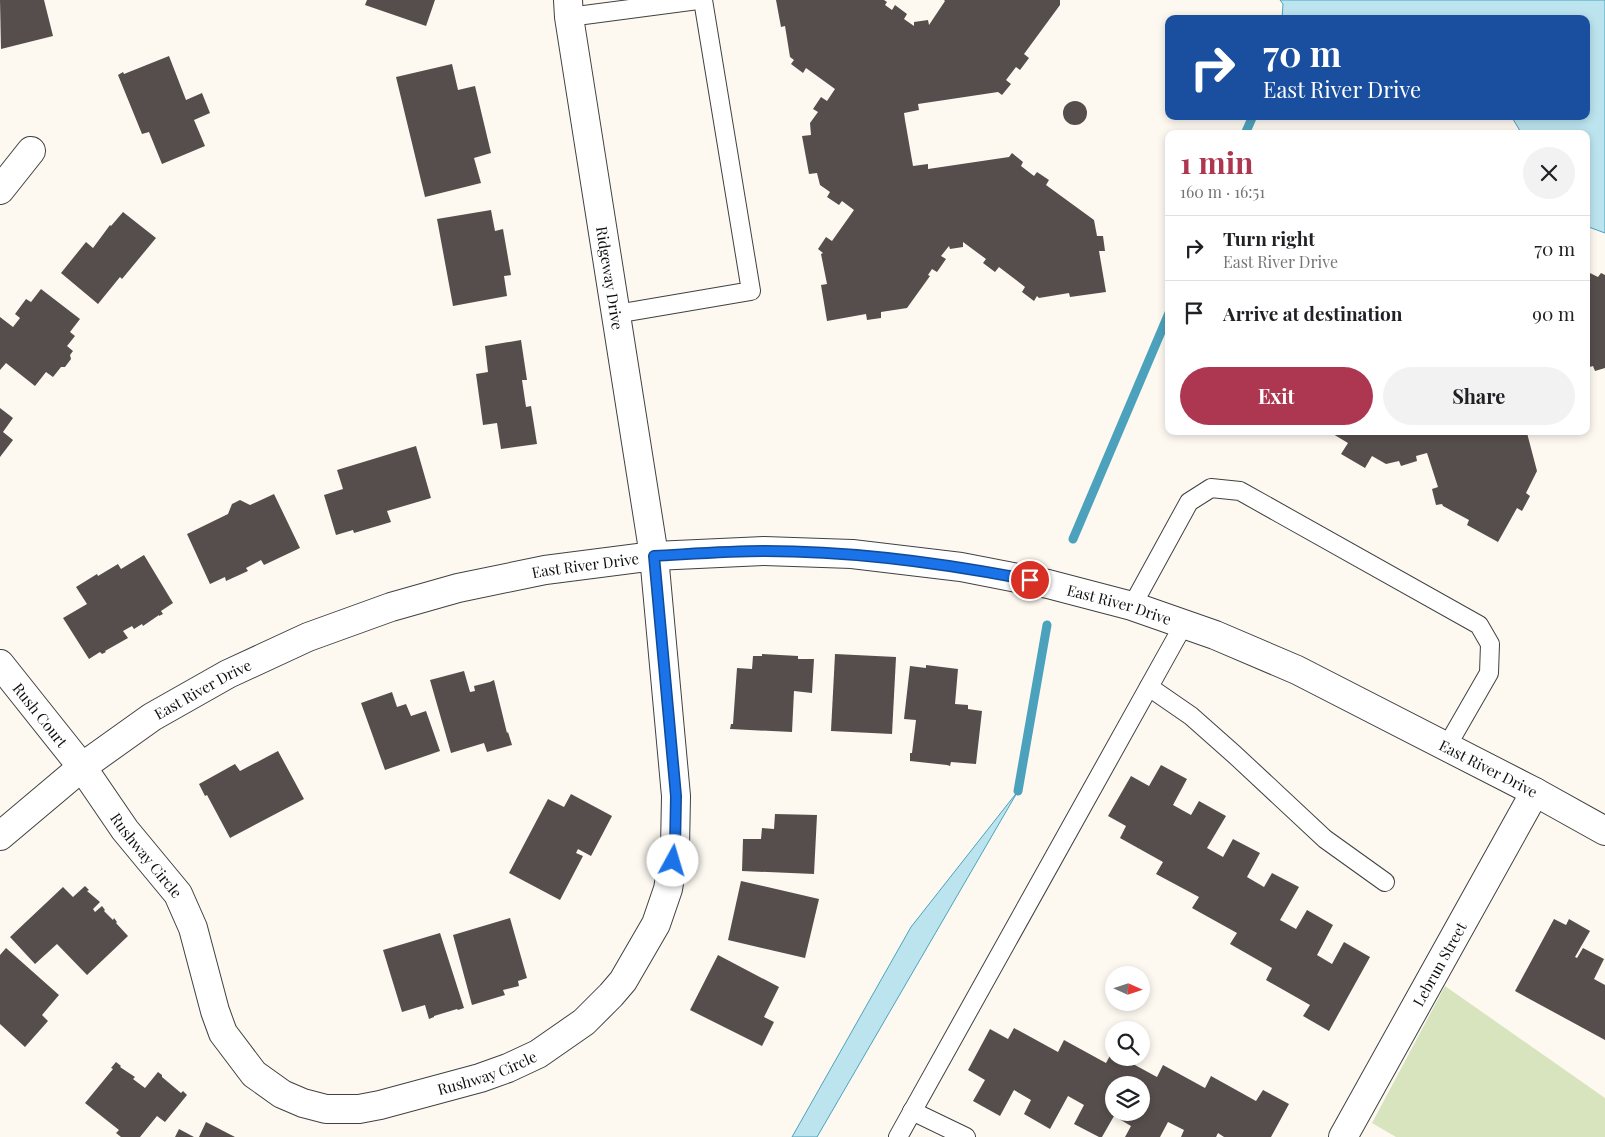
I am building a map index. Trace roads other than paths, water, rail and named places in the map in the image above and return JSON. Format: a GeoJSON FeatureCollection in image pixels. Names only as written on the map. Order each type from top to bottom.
{"type":"FeatureCollection","features":[{"type":"Feature","properties":{"kind":"street","name":"Ridgeway Drive"},"geometry":{"type":"LineString","coordinates":[[569,8],[654,556]]}},
{"type":"Feature","properties":{"kind":"street"},"geometry":{"type":"LineString","coordinates":[[0,190],[30,151]]}},
{"type":"Feature","properties":{"kind":"street","name":"East River Drive"},"geometry":{"type":"LineString","coordinates":[[0,836],[82,767],[152,717],[220,678],[317,634],[391,607],[458,588],[545,570],[654,556],[764,551],[852,554],[961,567],[1048,584],[1132,606],[1215,635],[1297,670],[1447,746],[1605,830]]}},
{"type":"Feature","properties":{"kind":"street","name":"Rushway Circle"},"geometry":{"type":"LineString","coordinates":[[82,767],[125,830],[178,894],[193,928],[215,1011],[223,1033],[254,1074],[282,1094],[303,1103],[326,1109],[359,1109],[480,1078],[508,1068],[538,1054],[584,1022],[611,996],[623,981],[656,924],[668,889],[675,848],[676,796],[654,556]]}},
{"type":"Feature","properties":{"kind":"street","name":"Rush Court"},"geometry":{"type":"LineString","coordinates":[[0,664],[82,767]]}},
{"type":"Feature","properties":{"kind":"street","name":"Lebrun Street"},"geometry":{"type":"LineString","coordinates":[[1343,1137],[1535,792]]}},
{"type":"Feature","properties":{"kind":"lane"},"geometry":{"type":"LineString","coordinates":[[569,8],[698,0]]}},
{"type":"Feature","properties":{"kind":"lane"},"geometry":{"type":"LineString","coordinates":[[616,314],[750,291],[703,0]]}},
{"type":"Feature","properties":{"kind":"lane"},"geometry":{"type":"LineString","coordinates":[[1132,606],[1189,502],[1211,488],[1240,491],[1479,625],[1490,644],[1489,673],[1447,746]]}},
{"type":"Feature","properties":{"kind":"lane"},"geometry":{"type":"LineString","coordinates":[[898,1137],[1184,624]]}},
{"type":"Feature","properties":{"kind":"lane"},"geometry":{"type":"LineString","coordinates":[[1148,687],[1191,716],[1325,839],[1385,882]]}},
{"type":"Feature","properties":{"kind":"lane"},"geometry":{"type":"LineString","coordinates":[[912,1111],[966,1137]]}},
{"type":"Feature","properties":{"kind":"water"},"geometry":{"type":"Polygon","coordinates":[[[1280,0],[1605,0],[1605,233],[1590,227],[1590,130],[1520,130],[1513,120],[1590,120],[1590,15],[1282,15],[1283,4],[1280,0]]]}},
{"type":"Feature","properties":{"kind":"water"},"geometry":{"type":"Polygon","coordinates":[[[1018,791],[817,1137],[792,1137],[911,927],[1018,791]]]}},
{"type":"Feature","properties":{"kind":"waterway"},"geometry":{"type":"LineString","coordinates":[[1247,130],[1251,120]]}},
{"type":"Feature","properties":{"kind":"waterway"},"geometry":{"type":"LineString","coordinates":[[1073,539],[1165,322]]}},
{"type":"Feature","properties":{"kind":"waterway"},"geometry":{"type":"LineString","coordinates":[[1018,791],[1047,625]]}}]}
